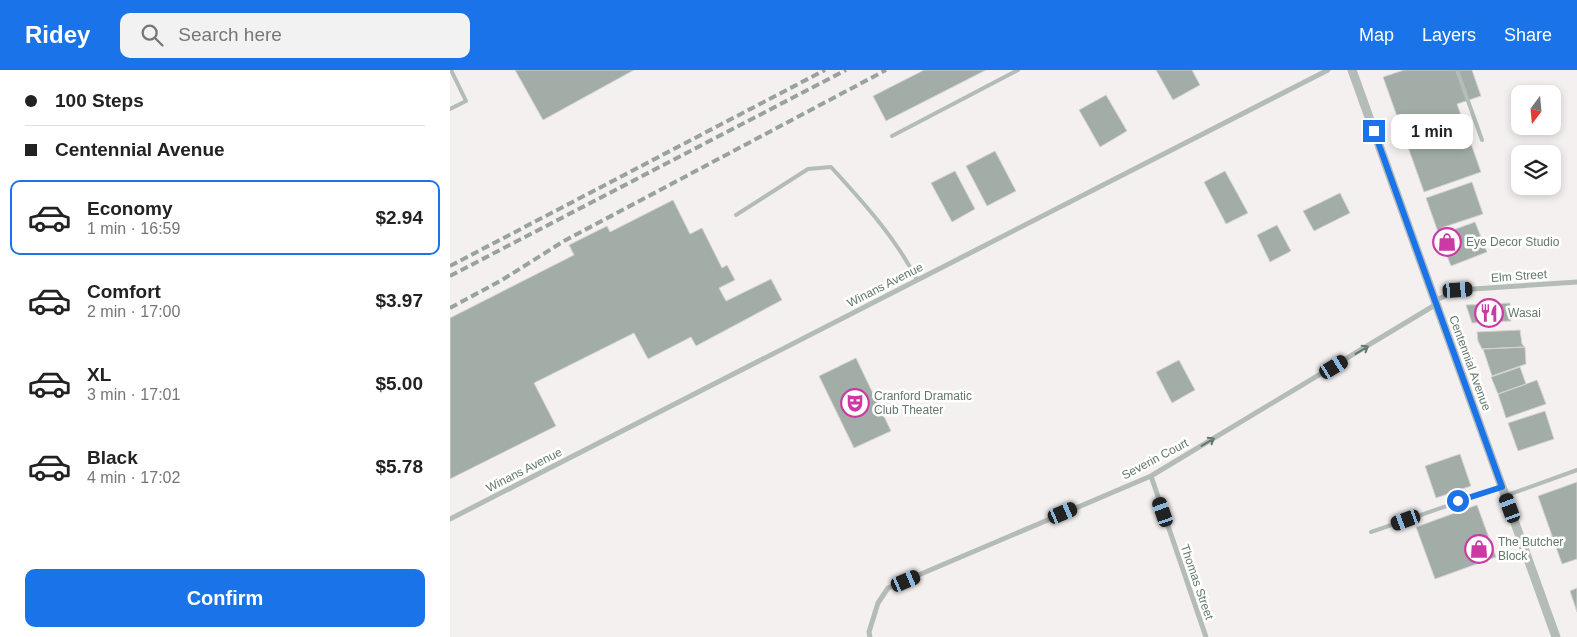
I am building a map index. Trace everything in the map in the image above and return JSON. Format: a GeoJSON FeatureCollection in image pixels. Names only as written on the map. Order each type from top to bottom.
{"type":"FeatureCollection","features":[{"type":"Feature","properties":{"kind":"street","name":"Winans Avenue"},"geometry":{"type":"LineString","coordinates":[[450,518],[1328,70]]}},
{"type":"Feature","properties":{"kind":"street","name":"Centennial Avenue"},"geometry":{"type":"LineString","coordinates":[[1352,70],[1556,637]]}},
{"type":"Feature","properties":{"kind":"street","name":"Elm Street"},"geometry":{"type":"LineString","coordinates":[[1435,303],[1458,290],[1577,282]]}},
{"type":"Feature","properties":{"kind":"street","name":"Severin Court"},"geometry":{"type":"LineString","coordinates":[[870,637],[869,632],[878,603],[888,588],[1151,476],[1435,303]]}},
{"type":"Feature","properties":{"kind":"street","name":"Thomas Street"},"geometry":{"type":"LineString","coordinates":[[1151,476],[1206,637]]}},
{"type":"Feature","properties":{"kind":"lane"},"geometry":{"type":"LineString","coordinates":[[450,109],[466,101],[451,70]]}},
{"type":"Feature","properties":{"kind":"lane"},"geometry":{"type":"LineString","coordinates":[[892,136],[1018,70]]}},
{"type":"Feature","properties":{"kind":"lane"},"geometry":{"type":"LineString","coordinates":[[1457,70],[1482,140]]}},
{"type":"Feature","properties":{"kind":"lane"},"geometry":{"type":"LineString","coordinates":[[736,215],[808,169],[832,167],[868,207],[908,262],[917,280]]}},
{"type":"Feature","properties":{"kind":"lane"},"geometry":{"type":"LineString","coordinates":[[1371,532],[1577,470]]}},
{"type":"Feature","properties":{"kind":"building"},"geometry":{"type":"Polygon","coordinates":[[[515,70],[634,70],[543,120],[515,70]]]}},
{"type":"Feature","properties":{"kind":"building"},"geometry":{"type":"Polygon","coordinates":[[[924,70],[986,70],[886,121],[873,96],[924,70]]]}},
{"type":"Feature","properties":{"kind":"building"},"geometry":{"type":"Polygon","coordinates":[[[1156,70],[1192,70],[1200,85],[1173,100],[1156,70]]]}},
{"type":"Feature","properties":{"kind":"building"},"geometry":{"type":"Polygon","coordinates":[[[1404,70],[1472,70],[1481,96],[1457,104],[1481,172],[1424,192],[1383,77],[1404,70]]]}},
{"type":"Feature","properties":{"kind":"building"},"geometry":{"type":"Polygon","coordinates":[[[1106,95],[1127,131],[1100,147],[1079,110],[1106,95]]]}},
{"type":"Feature","properties":{"kind":"building"},"geometry":{"type":"Polygon","coordinates":[[[995,151],[1016,191],[987,206],[966,166],[995,151]]]}},
{"type":"Feature","properties":{"kind":"building"},"geometry":{"type":"Polygon","coordinates":[[[955,171],[975,209],[952,222],[931,183],[955,171]]]}},
{"type":"Feature","properties":{"kind":"building"},"geometry":{"type":"Polygon","coordinates":[[[1225,171],[1248,213],[1226,224],[1204,182],[1225,171]]]}},
{"type":"Feature","properties":{"kind":"building"},"geometry":{"type":"Polygon","coordinates":[[[1472,182],[1483,214],[1441,228],[1438,232],[1426,198],[1472,182]]]}},
{"type":"Feature","properties":{"kind":"building"},"geometry":{"type":"Polygon","coordinates":[[[1340,193],[1350,213],[1314,231],[1303,211],[1340,193]]]}},
{"type":"Feature","properties":{"kind":"building"},"geometry":{"type":"Polygon","coordinates":[[[673,200],[690,234],[702,228],[722,268],[727,265],[735,280],[719,288],[726,301],[771,279],[782,300],[696,346],[691,337],[648,359],[634,333],[534,383],[556,426],[450,479],[450,318],[574,255],[569,245],[607,226],[610,232],[673,200]]]}},
{"type":"Feature","properties":{"kind":"building"},"geometry":{"type":"Polygon","coordinates":[[[1475,222],[1487,252],[1451,266],[1439,235],[1475,222]]]}},
{"type":"Feature","properties":{"kind":"building"},"geometry":{"type":"Polygon","coordinates":[[[1277,225],[1291,251],[1270,262],[1257,235],[1277,225]]]}},
{"type":"Feature","properties":{"kind":"building","name":"Wasai"},"geometry":{"type":"Polygon","coordinates":[[[1510,303],[1511,321],[1472,323],[1466,305],[1510,303]]]}},
{"type":"Feature","properties":{"kind":"building"},"geometry":{"type":"Polygon","coordinates":[[[1520,330],[1522,344],[1525,347],[1482,349],[1478,341],[1477,332],[1520,330]]]}},
{"type":"Feature","properties":{"kind":"building"},"geometry":{"type":"Polygon","coordinates":[[[1525,347],[1526,364],[1492,376],[1483,349],[1525,347]]]}},
{"type":"Feature","properties":{"kind":"building","name":"Cranford Dramatic Club Theater"},"geometry":{"type":"Polygon","coordinates":[[[856,358],[891,431],[854,448],[819,376],[856,358]]]}},
{"type":"Feature","properties":{"kind":"building"},"geometry":{"type":"Polygon","coordinates":[[[1179,360],[1195,390],[1172,403],[1156,372],[1179,360]]]}},
{"type":"Feature","properties":{"kind":"building"},"geometry":{"type":"Polygon","coordinates":[[[1520,367],[1526,384],[1498,394],[1491,377],[1520,367]]]}},
{"type":"Feature","properties":{"kind":"building"},"geometry":{"type":"Polygon","coordinates":[[[1537,380],[1546,404],[1506,418],[1498,394],[1537,380]]]}},
{"type":"Feature","properties":{"kind":"building"},"geometry":{"type":"Polygon","coordinates":[[[1545,411],[1554,439],[1518,451],[1508,423],[1545,411]]]}},
{"type":"Feature","properties":{"kind":"building"},"geometry":{"type":"Polygon","coordinates":[[[1460,454],[1471,486],[1436,498],[1425,466],[1460,454]]]}},
{"type":"Feature","properties":{"kind":"building"},"geometry":{"type":"Polygon","coordinates":[[[1577,482],[1577,559],[1562,564],[1538,496],[1577,482]]]}},
{"type":"Feature","properties":{"kind":"building"},"geometry":{"type":"Polygon","coordinates":[[[1477,505],[1496,557],[1435,579],[1416,527],[1477,505]]]}},
{"type":"Feature","properties":{"kind":"building"},"geometry":{"type":"Polygon","coordinates":[[[1577,588],[1577,612],[1570,591],[1577,588]]]}},
{"type":"Feature","properties":{"kind":"railway"},"geometry":{"type":"LineString","coordinates":[[450,266],[825,70]]}},
{"type":"Feature","properties":{"kind":"railway"},"geometry":{"type":"LineString","coordinates":[[450,276],[846,70]]}},
{"type":"Feature","properties":{"kind":"railway"},"geometry":{"type":"LineString","coordinates":[[450,308],[502,280],[564,241],[886,70]]}},
{"type":"Feature","properties":{"kind":"place","name":"Eye Decor Studio"},"geometry":{"type":"Point","coordinates":[1447,242]}},
{"type":"Feature","properties":{"kind":"place","name":"Wasai"},"geometry":{"type":"Point","coordinates":[1489,313]}},
{"type":"Feature","properties":{"kind":"place","name":"Cranford Dramatic Club Theater"},"geometry":{"type":"Point","coordinates":[855,403]}},
{"type":"Feature","properties":{"kind":"place","name":"The Butcher Block"},"geometry":{"type":"Point","coordinates":[1479,549]}},
{"type":"Feature","properties":{"kind":"route"},"geometry":{"type":"LineString","coordinates":[[1374,131],[1502,487],[1458,501]]}}]}
